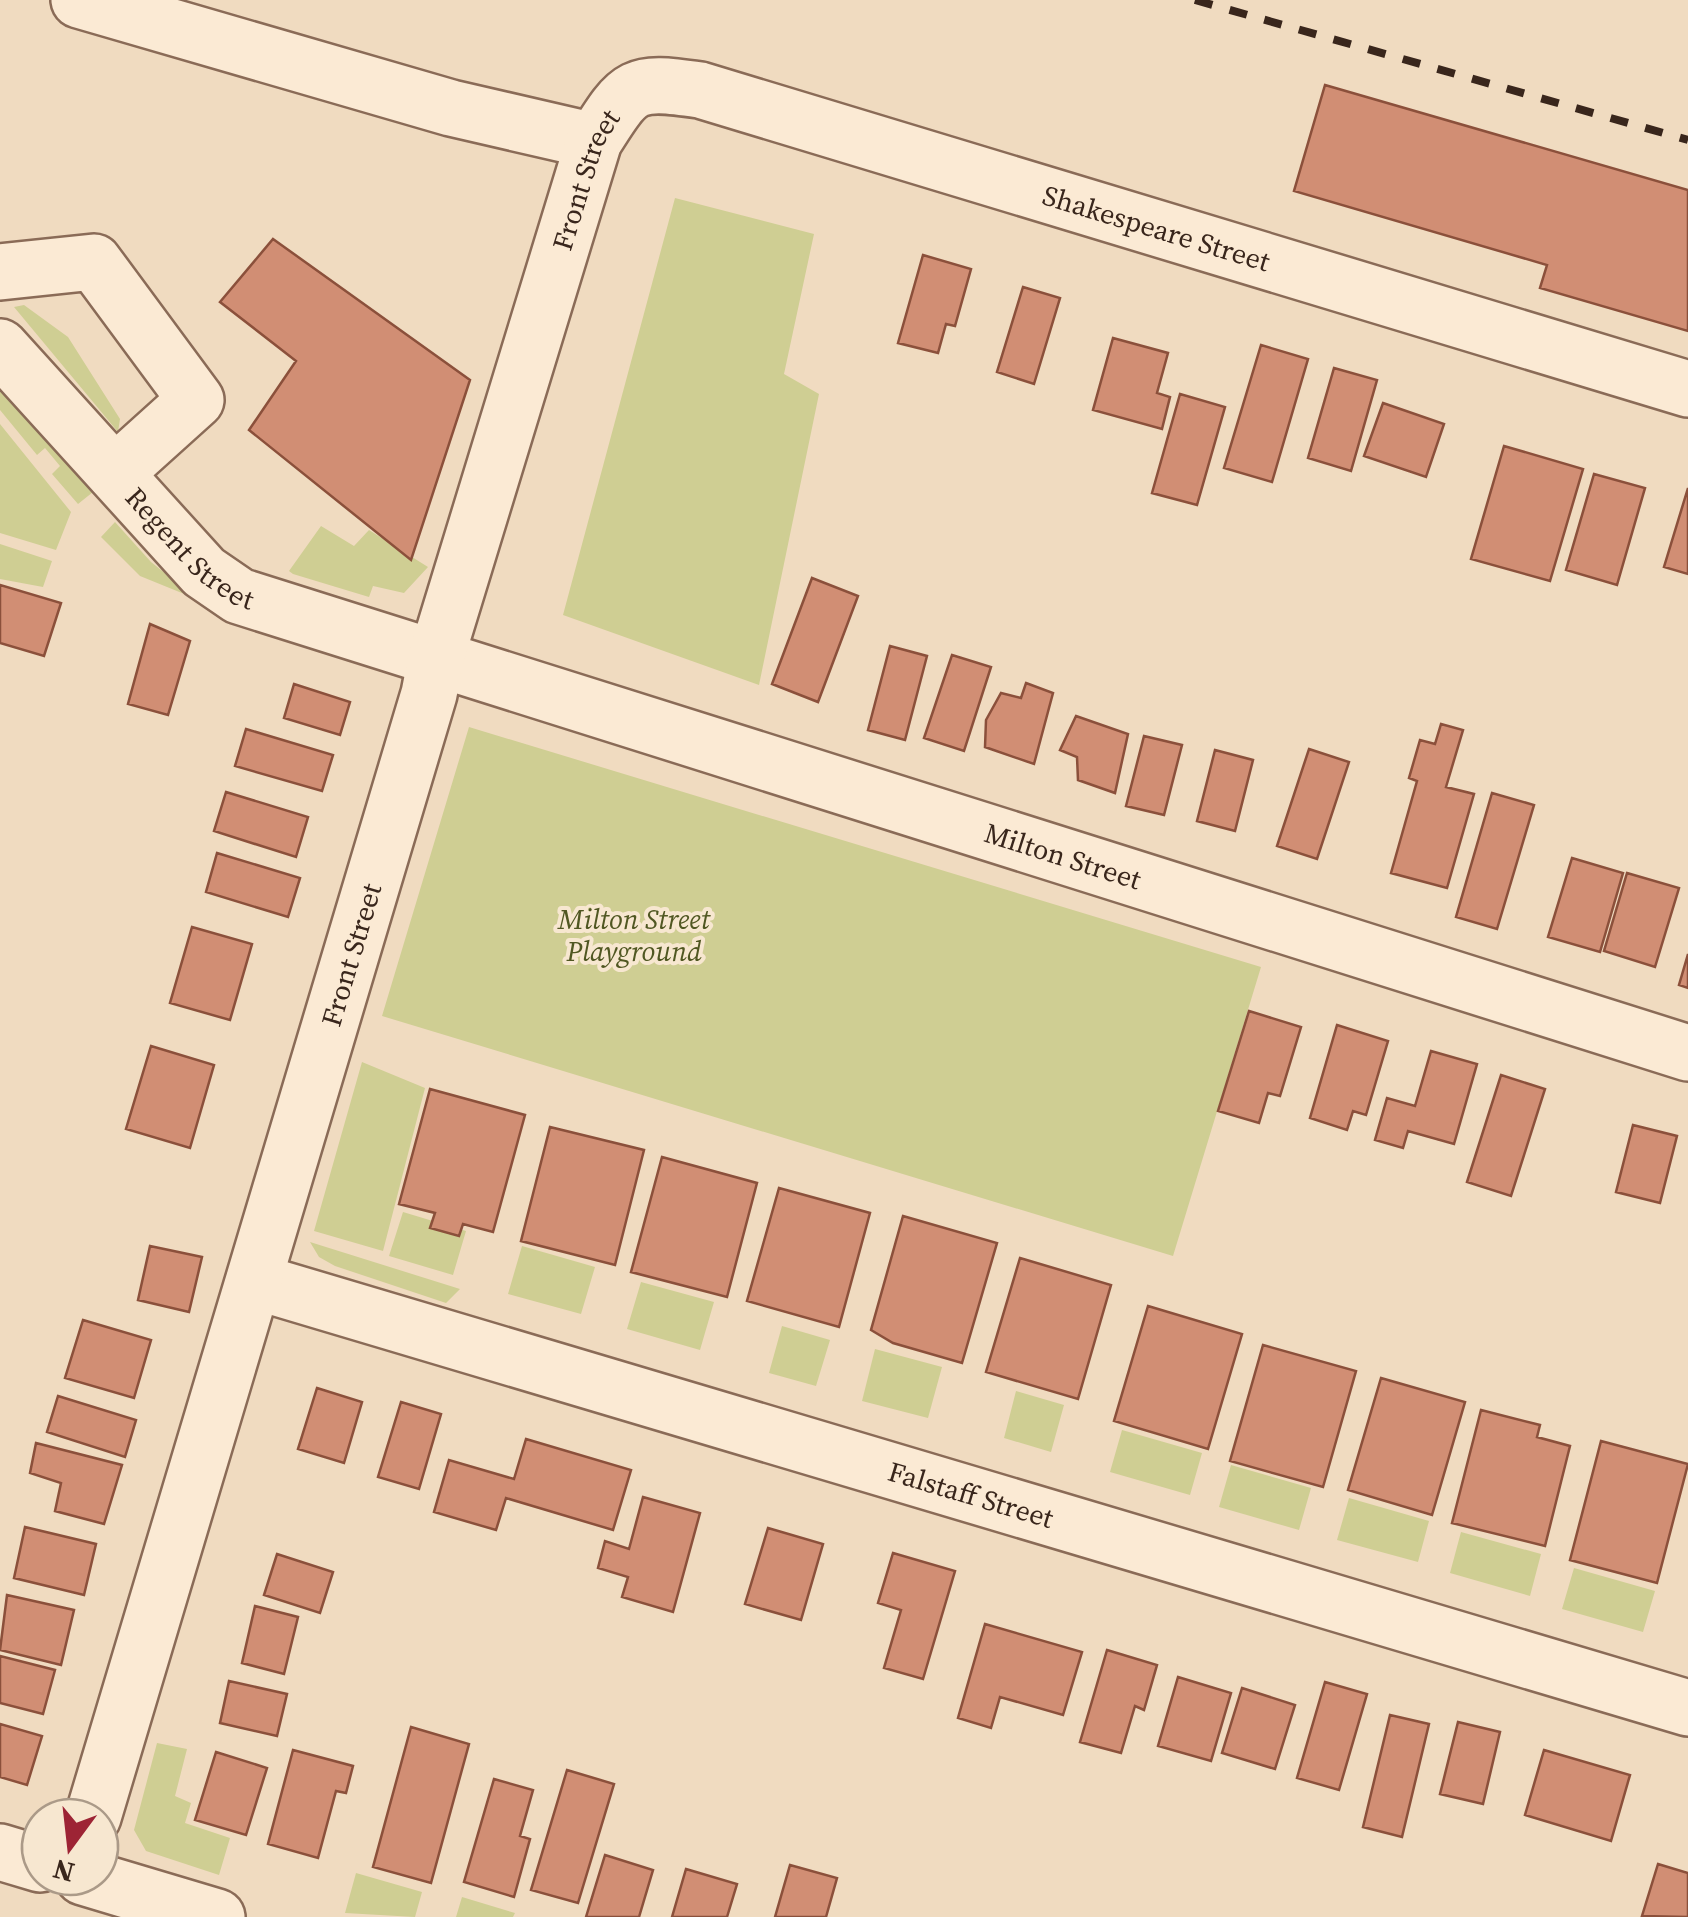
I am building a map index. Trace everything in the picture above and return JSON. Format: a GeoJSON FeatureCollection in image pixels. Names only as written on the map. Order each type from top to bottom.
{"type":"FeatureCollection","features":[{"type":"Feature","properties":{"kind":"street"},"geometry":{"type":"LineString","coordinates":[[79,0],[451,108],[608,119]]}},
{"type":"Feature","properties":{"kind":"street","name":"Shakespeare Street"},"geometry":{"type":"LineString","coordinates":[[608,119],[651,83],[700,90],[1688,389]]}},
{"type":"Feature","properties":{"kind":"street","name":"Front Street"},"geometry":{"type":"LineString","coordinates":[[99,1797],[436,658],[608,119]]}},
{"type":"Feature","properties":{"kind":"street"},"geometry":{"type":"LineString","coordinates":[[0,272],[94,262],[196,400],[116,473]]}},
{"type":"Feature","properties":{"kind":"street","name":"Regent Street"},"geometry":{"type":"LineString","coordinates":[[0,347],[204,572],[238,596],[436,658]]}},
{"type":"Feature","properties":{"kind":"street","name":"Milton Street"},"geometry":{"type":"LineString","coordinates":[[436,658],[1688,1053]]}},
{"type":"Feature","properties":{"kind":"street","name":"Falstaff Street"},"geometry":{"type":"LineString","coordinates":[[254,1282],[1688,1708]]}},
{"type":"Feature","properties":{"kind":"street"},"geometry":{"type":"LineString","coordinates":[[120,1889],[218,1917]]}},
{"type":"Feature","properties":{"kind":"green space"},"geometry":{"type":"Polygon","coordinates":[[[675,198],[814,234],[784,374],[819,394],[759,685],[563,615],[675,198]]]}},
{"type":"Feature","properties":{"kind":"green space"},"geometry":{"type":"Polygon","coordinates":[[[24,305],[68,337],[120,419],[118,432],[14,307],[24,305]]]}},
{"type":"Feature","properties":{"kind":"green space"},"geometry":{"type":"Polygon","coordinates":[[[0,379],[93,492],[78,504],[52,474],[60,466],[45,448],[37,455],[0,410],[0,379]]]}},
{"type":"Feature","properties":{"kind":"green space"},"geometry":{"type":"Polygon","coordinates":[[[0,424],[71,512],[56,550],[0,533],[0,424]]]}},
{"type":"Feature","properties":{"kind":"green space"},"geometry":{"type":"Polygon","coordinates":[[[115,522],[151,562],[199,600],[140,576],[101,537],[115,522]]]}},
{"type":"Feature","properties":{"kind":"green space"},"geometry":{"type":"Polygon","coordinates":[[[321,526],[354,546],[369,530],[428,567],[404,593],[373,586],[369,597],[293,574],[289,571],[321,526]]]}},
{"type":"Feature","properties":{"kind":"green space"},"geometry":{"type":"Polygon","coordinates":[[[0,544],[52,561],[43,587],[0,579],[0,544]]]}},
{"type":"Feature","properties":{"kind":"green space","name":"Milton Street Playground"},"geometry":{"type":"Polygon","coordinates":[[[469,727],[1261,967],[1173,1256],[382,1016],[469,727]]]}},
{"type":"Feature","properties":{"kind":"green space"},"geometry":{"type":"Polygon","coordinates":[[[362,1062],[425,1088],[383,1251],[314,1231],[362,1062]]]}},
{"type":"Feature","properties":{"kind":"green space"},"geometry":{"type":"Polygon","coordinates":[[[403,1212],[466,1231],[453,1275],[389,1256],[403,1212]]]}},
{"type":"Feature","properties":{"kind":"green space"},"geometry":{"type":"Polygon","coordinates":[[[310,1242],[460,1289],[446,1303],[335,1266],[319,1257],[310,1242]]]}},
{"type":"Feature","properties":{"kind":"green space"},"geometry":{"type":"Polygon","coordinates":[[[522,1246],[595,1267],[581,1314],[508,1294],[522,1246]]]}},
{"type":"Feature","properties":{"kind":"green space"},"geometry":{"type":"Polygon","coordinates":[[[641,1282],[714,1302],[700,1350],[627,1329],[641,1282]]]}},
{"type":"Feature","properties":{"kind":"green space"},"geometry":{"type":"Polygon","coordinates":[[[782,1326],[830,1340],[816,1386],[769,1373],[782,1326]]]}},
{"type":"Feature","properties":{"kind":"green space"},"geometry":{"type":"Polygon","coordinates":[[[875,1349],[942,1367],[928,1418],[862,1401],[875,1349]]]}},
{"type":"Feature","properties":{"kind":"green space"},"geometry":{"type":"Polygon","coordinates":[[[1016,1391],[1064,1405],[1051,1452],[1004,1438],[1016,1391]]]}},
{"type":"Feature","properties":{"kind":"green space"},"geometry":{"type":"Polygon","coordinates":[[[1122,1430],[1202,1453],[1190,1495],[1110,1472],[1122,1430]]]}},
{"type":"Feature","properties":{"kind":"green space"},"geometry":{"type":"Polygon","coordinates":[[[1231,1465],[1311,1488],[1299,1530],[1219,1507],[1231,1465]]]}},
{"type":"Feature","properties":{"kind":"green space"},"geometry":{"type":"Polygon","coordinates":[[[1349,1498],[1429,1521],[1418,1562],[1337,1540],[1349,1498]]]}},
{"type":"Feature","properties":{"kind":"green space"},"geometry":{"type":"Polygon","coordinates":[[[1461,1532],[1541,1554],[1530,1596],[1450,1573],[1461,1532]]]}},
{"type":"Feature","properties":{"kind":"green space"},"geometry":{"type":"Polygon","coordinates":[[[1574,1568],[1655,1591],[1643,1632],[1562,1609],[1574,1568]]]}},
{"type":"Feature","properties":{"kind":"green space"},"geometry":{"type":"Polygon","coordinates":[[[157,1743],[187,1749],[175,1796],[191,1803],[185,1823],[230,1838],[219,1875],[146,1851],[134,1830],[157,1743]]]}},
{"type":"Feature","properties":{"kind":"green space"},"geometry":{"type":"Polygon","coordinates":[[[356,1873],[422,1892],[415,1917],[345,1913],[356,1873]]]}},
{"type":"Feature","properties":{"kind":"green space"},"geometry":{"type":"Polygon","coordinates":[[[462,1897],[515,1913],[513,1917],[456,1917],[462,1897]]]}},
{"type":"Feature","properties":{"kind":"building"},"geometry":{"type":"Polygon","coordinates":[[[1325,85],[1688,190],[1688,331],[1540,288],[1547,265],[1294,191],[1325,85]]]}},
{"type":"Feature","properties":{"kind":"building"},"geometry":{"type":"Polygon","coordinates":[[[273,239],[470,380],[411,560],[249,430],[296,361],[220,302],[273,239]]]}},
{"type":"Feature","properties":{"kind":"building"},"geometry":{"type":"Polygon","coordinates":[[[923,255],[971,269],[955,326],[946,324],[938,353],[898,343],[923,255]]]}},
{"type":"Feature","properties":{"kind":"building"},"geometry":{"type":"Polygon","coordinates":[[[1023,287],[1060,298],[1034,384],[997,372],[1023,287]]]}},
{"type":"Feature","properties":{"kind":"building"},"geometry":{"type":"Polygon","coordinates":[[[1113,338],[1168,353],[1157,393],[1170,397],[1162,429],[1093,410],[1113,338]]]}},
{"type":"Feature","properties":{"kind":"building"},"geometry":{"type":"Polygon","coordinates":[[[1261,345],[1308,359],[1272,482],[1224,468],[1261,345]]]}},
{"type":"Feature","properties":{"kind":"building"},"geometry":{"type":"Polygon","coordinates":[[[1334,368],[1377,380],[1351,471],[1308,458],[1334,368]]]}},
{"type":"Feature","properties":{"kind":"building"},"geometry":{"type":"Polygon","coordinates":[[[1180,394],[1225,407],[1197,505],[1152,493],[1180,394]]]}},
{"type":"Feature","properties":{"kind":"building"},"geometry":{"type":"Polygon","coordinates":[[[1383,403],[1444,424],[1426,477],[1364,456],[1383,403]]]}},
{"type":"Feature","properties":{"kind":"building"},"geometry":{"type":"Polygon","coordinates":[[[1504,446],[1583,469],[1550,581],[1471,559],[1504,446]]]}},
{"type":"Feature","properties":{"kind":"building"},"geometry":{"type":"Polygon","coordinates":[[[1594,474],[1645,488],[1617,585],[1566,570],[1594,474]]]}},
{"type":"Feature","properties":{"kind":"building"},"geometry":{"type":"Polygon","coordinates":[[[1688,488],[1688,574],[1664,567],[1688,488]]]}},
{"type":"Feature","properties":{"kind":"building"},"geometry":{"type":"Polygon","coordinates":[[[812,578],[858,596],[818,702],[772,684],[812,578]]]}},
{"type":"Feature","properties":{"kind":"building"},"geometry":{"type":"Polygon","coordinates":[[[0,585],[61,603],[44,656],[0,643],[0,585]]]}},
{"type":"Feature","properties":{"kind":"building"},"geometry":{"type":"Polygon","coordinates":[[[150,624],[190,641],[168,715],[128,704],[150,624]]]}},
{"type":"Feature","properties":{"kind":"building"},"geometry":{"type":"Polygon","coordinates":[[[890,646],[927,656],[905,740],[868,730],[890,646]]]}},
{"type":"Feature","properties":{"kind":"building"},"geometry":{"type":"Polygon","coordinates":[[[952,655],[991,667],[964,751],[924,738],[952,655]]]}},
{"type":"Feature","properties":{"kind":"building"},"geometry":{"type":"Polygon","coordinates":[[[1026,683],[1053,693],[1034,764],[985,747],[986,720],[1001,693],[1021,698],[1026,683]]]}},
{"type":"Feature","properties":{"kind":"building"},"geometry":{"type":"Polygon","coordinates":[[[294,684],[350,702],[340,735],[284,718],[294,684]]]}},
{"type":"Feature","properties":{"kind":"building"},"geometry":{"type":"Polygon","coordinates":[[[1076,716],[1128,734],[1115,793],[1078,780],[1077,757],[1060,750],[1076,716]]]}},
{"type":"Feature","properties":{"kind":"building"},"geometry":{"type":"Polygon","coordinates":[[[1441,724],[1463,730],[1446,787],[1474,794],[1447,888],[1391,873],[1417,781],[1409,778],[1420,740],[1435,744],[1441,724]]]}},
{"type":"Feature","properties":{"kind":"building"},"geometry":{"type":"Polygon","coordinates":[[[246,729],[333,755],[322,791],[235,766],[246,729]]]}},
{"type":"Feature","properties":{"kind":"building"},"geometry":{"type":"Polygon","coordinates":[[[1144,736],[1182,745],[1164,815],[1126,806],[1144,736]]]}},
{"type":"Feature","properties":{"kind":"building"},"geometry":{"type":"Polygon","coordinates":[[[1309,749],[1349,762],[1317,859],[1277,846],[1309,749]]]}},
{"type":"Feature","properties":{"kind":"building"},"geometry":{"type":"Polygon","coordinates":[[[1215,750],[1253,760],[1235,831],[1197,821],[1215,750]]]}},
{"type":"Feature","properties":{"kind":"building"},"geometry":{"type":"Polygon","coordinates":[[[226,792],[308,817],[296,857],[214,831],[226,792]]]}},
{"type":"Feature","properties":{"kind":"building"},"geometry":{"type":"Polygon","coordinates":[[[1492,793],[1534,805],[1497,929],[1456,917],[1492,793]]]}},
{"type":"Feature","properties":{"kind":"building"},"geometry":{"type":"Polygon","coordinates":[[[217,853],[300,878],[288,917],[206,892],[217,853]]]}},
{"type":"Feature","properties":{"kind":"building"},"geometry":{"type":"Polygon","coordinates":[[[1572,858],[1623,873],[1600,952],[1548,937],[1572,858]]]}},
{"type":"Feature","properties":{"kind":"building"},"geometry":{"type":"Polygon","coordinates":[[[1627,873],[1679,888],[1655,967],[1604,951],[1627,873]]]}},
{"type":"Feature","properties":{"kind":"building"},"geometry":{"type":"Polygon","coordinates":[[[192,927],[252,944],[230,1020],[170,1003],[192,927]]]}},
{"type":"Feature","properties":{"kind":"building"},"geometry":{"type":"Polygon","coordinates":[[[1688,954],[1688,988],[1679,985],[1688,954]]]}},
{"type":"Feature","properties":{"kind":"building"},"geometry":{"type":"Polygon","coordinates":[[[1249,1011],[1301,1027],[1280,1096],[1268,1093],[1259,1123],[1218,1111],[1249,1011]]]}},
{"type":"Feature","properties":{"kind":"building"},"geometry":{"type":"Polygon","coordinates":[[[1337,1025],[1388,1041],[1366,1115],[1353,1111],[1347,1130],[1310,1118],[1337,1025]]]}},
{"type":"Feature","properties":{"kind":"building"},"geometry":{"type":"Polygon","coordinates":[[[151,1046],[214,1065],[190,1148],[126,1129],[151,1046]]]}},
{"type":"Feature","properties":{"kind":"building"},"geometry":{"type":"Polygon","coordinates":[[[1431,1051],[1477,1064],[1454,1144],[1408,1131],[1403,1148],[1375,1140],[1387,1098],[1415,1106],[1431,1051]]]}},
{"type":"Feature","properties":{"kind":"building"},"geometry":{"type":"Polygon","coordinates":[[[1501,1075],[1545,1089],[1511,1196],[1467,1182],[1501,1075]]]}},
{"type":"Feature","properties":{"kind":"building"},"geometry":{"type":"Polygon","coordinates":[[[430,1089],[525,1115],[493,1232],[463,1224],[459,1236],[430,1228],[435,1213],[399,1204],[430,1089]]]}},
{"type":"Feature","properties":{"kind":"building"},"geometry":{"type":"Polygon","coordinates":[[[1633,1125],[1677,1136],[1660,1203],[1616,1192],[1633,1125]]]}},
{"type":"Feature","properties":{"kind":"building"},"geometry":{"type":"Polygon","coordinates":[[[550,1127],[644,1150],[615,1265],[521,1241],[550,1127]]]}},
{"type":"Feature","properties":{"kind":"building"},"geometry":{"type":"Polygon","coordinates":[[[662,1157],[757,1183],[727,1297],[631,1272],[662,1157]]]}},
{"type":"Feature","properties":{"kind":"building"},"geometry":{"type":"Polygon","coordinates":[[[779,1188],[870,1213],[839,1327],[747,1301],[779,1188]]]}},
{"type":"Feature","properties":{"kind":"building"},"geometry":{"type":"Polygon","coordinates":[[[903,1216],[997,1243],[962,1363],[893,1343],[871,1330],[903,1216]]]}},
{"type":"Feature","properties":{"kind":"building"},"geometry":{"type":"Polygon","coordinates":[[[150,1246],[202,1257],[189,1312],[138,1300],[150,1246]]]}},
{"type":"Feature","properties":{"kind":"building"},"geometry":{"type":"Polygon","coordinates":[[[1020,1258],[1111,1285],[1078,1399],[986,1372],[1020,1258]]]}},
{"type":"Feature","properties":{"kind":"building"},"geometry":{"type":"Polygon","coordinates":[[[1148,1306],[1242,1334],[1208,1449],[1114,1421],[1148,1306]]]}},
{"type":"Feature","properties":{"kind":"building"},"geometry":{"type":"Polygon","coordinates":[[[83,1320],[151,1340],[134,1398],[65,1378],[83,1320]]]}},
{"type":"Feature","properties":{"kind":"building"},"geometry":{"type":"Polygon","coordinates":[[[1263,1345],[1356,1371],[1323,1487],[1230,1461],[1263,1345]]]}},
{"type":"Feature","properties":{"kind":"building"},"geometry":{"type":"Polygon","coordinates":[[[1381,1378],[1465,1402],[1432,1515],[1348,1490],[1381,1378]]]}},
{"type":"Feature","properties":{"kind":"building"},"geometry":{"type":"Polygon","coordinates":[[[317,1388],[362,1402],[344,1463],[298,1449],[317,1388]]]}},
{"type":"Feature","properties":{"kind":"building"},"geometry":{"type":"Polygon","coordinates":[[[58,1396],[136,1420],[125,1457],[47,1432],[58,1396]]]}},
{"type":"Feature","properties":{"kind":"building"},"geometry":{"type":"Polygon","coordinates":[[[401,1402],[441,1414],[419,1489],[378,1477],[401,1402]]]}},
{"type":"Feature","properties":{"kind":"building"},"geometry":{"type":"Polygon","coordinates":[[[1481,1410],[1540,1425],[1537,1437],[1570,1446],[1545,1546],[1452,1523],[1481,1410]]]}},
{"type":"Feature","properties":{"kind":"building"},"geometry":{"type":"Polygon","coordinates":[[[526,1439],[631,1470],[613,1530],[506,1498],[496,1530],[434,1512],[449,1460],[514,1479],[526,1439]]]}},
{"type":"Feature","properties":{"kind":"building"},"geometry":{"type":"Polygon","coordinates":[[[1601,1441],[1688,1464],[1657,1583],[1570,1560],[1601,1441]]]}},
{"type":"Feature","properties":{"kind":"building"},"geometry":{"type":"Polygon","coordinates":[[[36,1443],[122,1465],[104,1524],[55,1511],[61,1483],[30,1473],[36,1443]]]}},
{"type":"Feature","properties":{"kind":"building"},"geometry":{"type":"Polygon","coordinates":[[[643,1497],[700,1513],[673,1612],[622,1597],[628,1577],[598,1568],[605,1541],[629,1549],[643,1497]]]}},
{"type":"Feature","properties":{"kind":"building"},"geometry":{"type":"Polygon","coordinates":[[[25,1527],[96,1544],[84,1595],[14,1578],[25,1527]]]}},
{"type":"Feature","properties":{"kind":"building"},"geometry":{"type":"Polygon","coordinates":[[[768,1528],[823,1544],[801,1620],[745,1604],[768,1528]]]}},
{"type":"Feature","properties":{"kind":"building"},"geometry":{"type":"Polygon","coordinates":[[[893,1553],[955,1571],[923,1679],[884,1668],[901,1610],[878,1603],[893,1553]]]}},
{"type":"Feature","properties":{"kind":"building"},"geometry":{"type":"Polygon","coordinates":[[[277,1554],[333,1572],[320,1613],[264,1595],[277,1554]]]}},
{"type":"Feature","properties":{"kind":"building"},"geometry":{"type":"Polygon","coordinates":[[[7,1595],[74,1610],[61,1665],[0,1650],[7,1595]]]}},
{"type":"Feature","properties":{"kind":"building"},"geometry":{"type":"Polygon","coordinates":[[[255,1606],[298,1617],[284,1674],[242,1663],[255,1606]]]}},
{"type":"Feature","properties":{"kind":"building"},"geometry":{"type":"Polygon","coordinates":[[[985,1624],[1082,1652],[1063,1715],[1000,1697],[991,1728],[958,1718],[985,1624]]]}},
{"type":"Feature","properties":{"kind":"building"},"geometry":{"type":"Polygon","coordinates":[[[1107,1650],[1157,1665],[1144,1710],[1135,1706],[1121,1753],[1080,1742],[1107,1650]]]}},
{"type":"Feature","properties":{"kind":"building"},"geometry":{"type":"Polygon","coordinates":[[[0,1656],[55,1670],[43,1714],[0,1703],[0,1656]]]}},
{"type":"Feature","properties":{"kind":"building"},"geometry":{"type":"Polygon","coordinates":[[[1178,1677],[1231,1693],[1211,1761],[1158,1746],[1178,1677]]]}},
{"type":"Feature","properties":{"kind":"building"},"geometry":{"type":"Polygon","coordinates":[[[229,1681],[287,1694],[277,1736],[220,1723],[229,1681]]]}},
{"type":"Feature","properties":{"kind":"building"},"geometry":{"type":"Polygon","coordinates":[[[1325,1682],[1367,1694],[1339,1790],[1297,1778],[1325,1682]]]}},
{"type":"Feature","properties":{"kind":"building"},"geometry":{"type":"Polygon","coordinates":[[[1242,1688],[1295,1705],[1275,1769],[1222,1753],[1242,1688]]]}},
{"type":"Feature","properties":{"kind":"building"},"geometry":{"type":"Polygon","coordinates":[[[1390,1715],[1429,1724],[1402,1837],[1363,1827],[1390,1715]]]}},
{"type":"Feature","properties":{"kind":"building"},"geometry":{"type":"Polygon","coordinates":[[[1458,1722],[1500,1732],[1483,1804],[1440,1794],[1458,1722]]]}},
{"type":"Feature","properties":{"kind":"building"},"geometry":{"type":"Polygon","coordinates":[[[0,1724],[42,1736],[27,1785],[0,1777],[0,1724]]]}},
{"type":"Feature","properties":{"kind":"building"},"geometry":{"type":"Polygon","coordinates":[[[411,1727],[469,1744],[431,1883],[373,1867],[411,1727]]]}},
{"type":"Feature","properties":{"kind":"building"},"geometry":{"type":"Polygon","coordinates":[[[293,1750],[353,1766],[346,1793],[336,1791],[318,1858],[268,1844],[293,1750]]]}},
{"type":"Feature","properties":{"kind":"building"},"geometry":{"type":"Polygon","coordinates":[[[1544,1750],[1630,1775],[1611,1841],[1525,1815],[1544,1750]]]}},
{"type":"Feature","properties":{"kind":"building"},"geometry":{"type":"Polygon","coordinates":[[[216,1752],[267,1768],[246,1835],[195,1820],[216,1752]]]}},
{"type":"Feature","properties":{"kind":"building"},"geometry":{"type":"Polygon","coordinates":[[[567,1770],[614,1784],[578,1903],[531,1890],[567,1770]]]}},
{"type":"Feature","properties":{"kind":"building"},"geometry":{"type":"Polygon","coordinates":[[[494,1779],[533,1790],[520,1836],[530,1839],[514,1897],[464,1882],[494,1779]]]}},
{"type":"Feature","properties":{"kind":"building"},"geometry":{"type":"Polygon","coordinates":[[[605,1855],[653,1870],[639,1917],[586,1917],[605,1855]]]}},
{"type":"Feature","properties":{"kind":"building"},"geometry":{"type":"Polygon","coordinates":[[[1658,1864],[1688,1873],[1688,1917],[1642,1916],[1658,1864]]]}},
{"type":"Feature","properties":{"kind":"building"},"geometry":{"type":"Polygon","coordinates":[[[790,1865],[837,1878],[826,1917],[775,1917],[790,1865]]]}},
{"type":"Feature","properties":{"kind":"building"},"geometry":{"type":"Polygon","coordinates":[[[686,1869],[737,1884],[727,1917],[672,1917],[686,1869]]]}},
{"type":"Feature","properties":{"kind":"railway"},"geometry":{"type":"LineString","coordinates":[[1195,0],[1688,140]]}}]}
